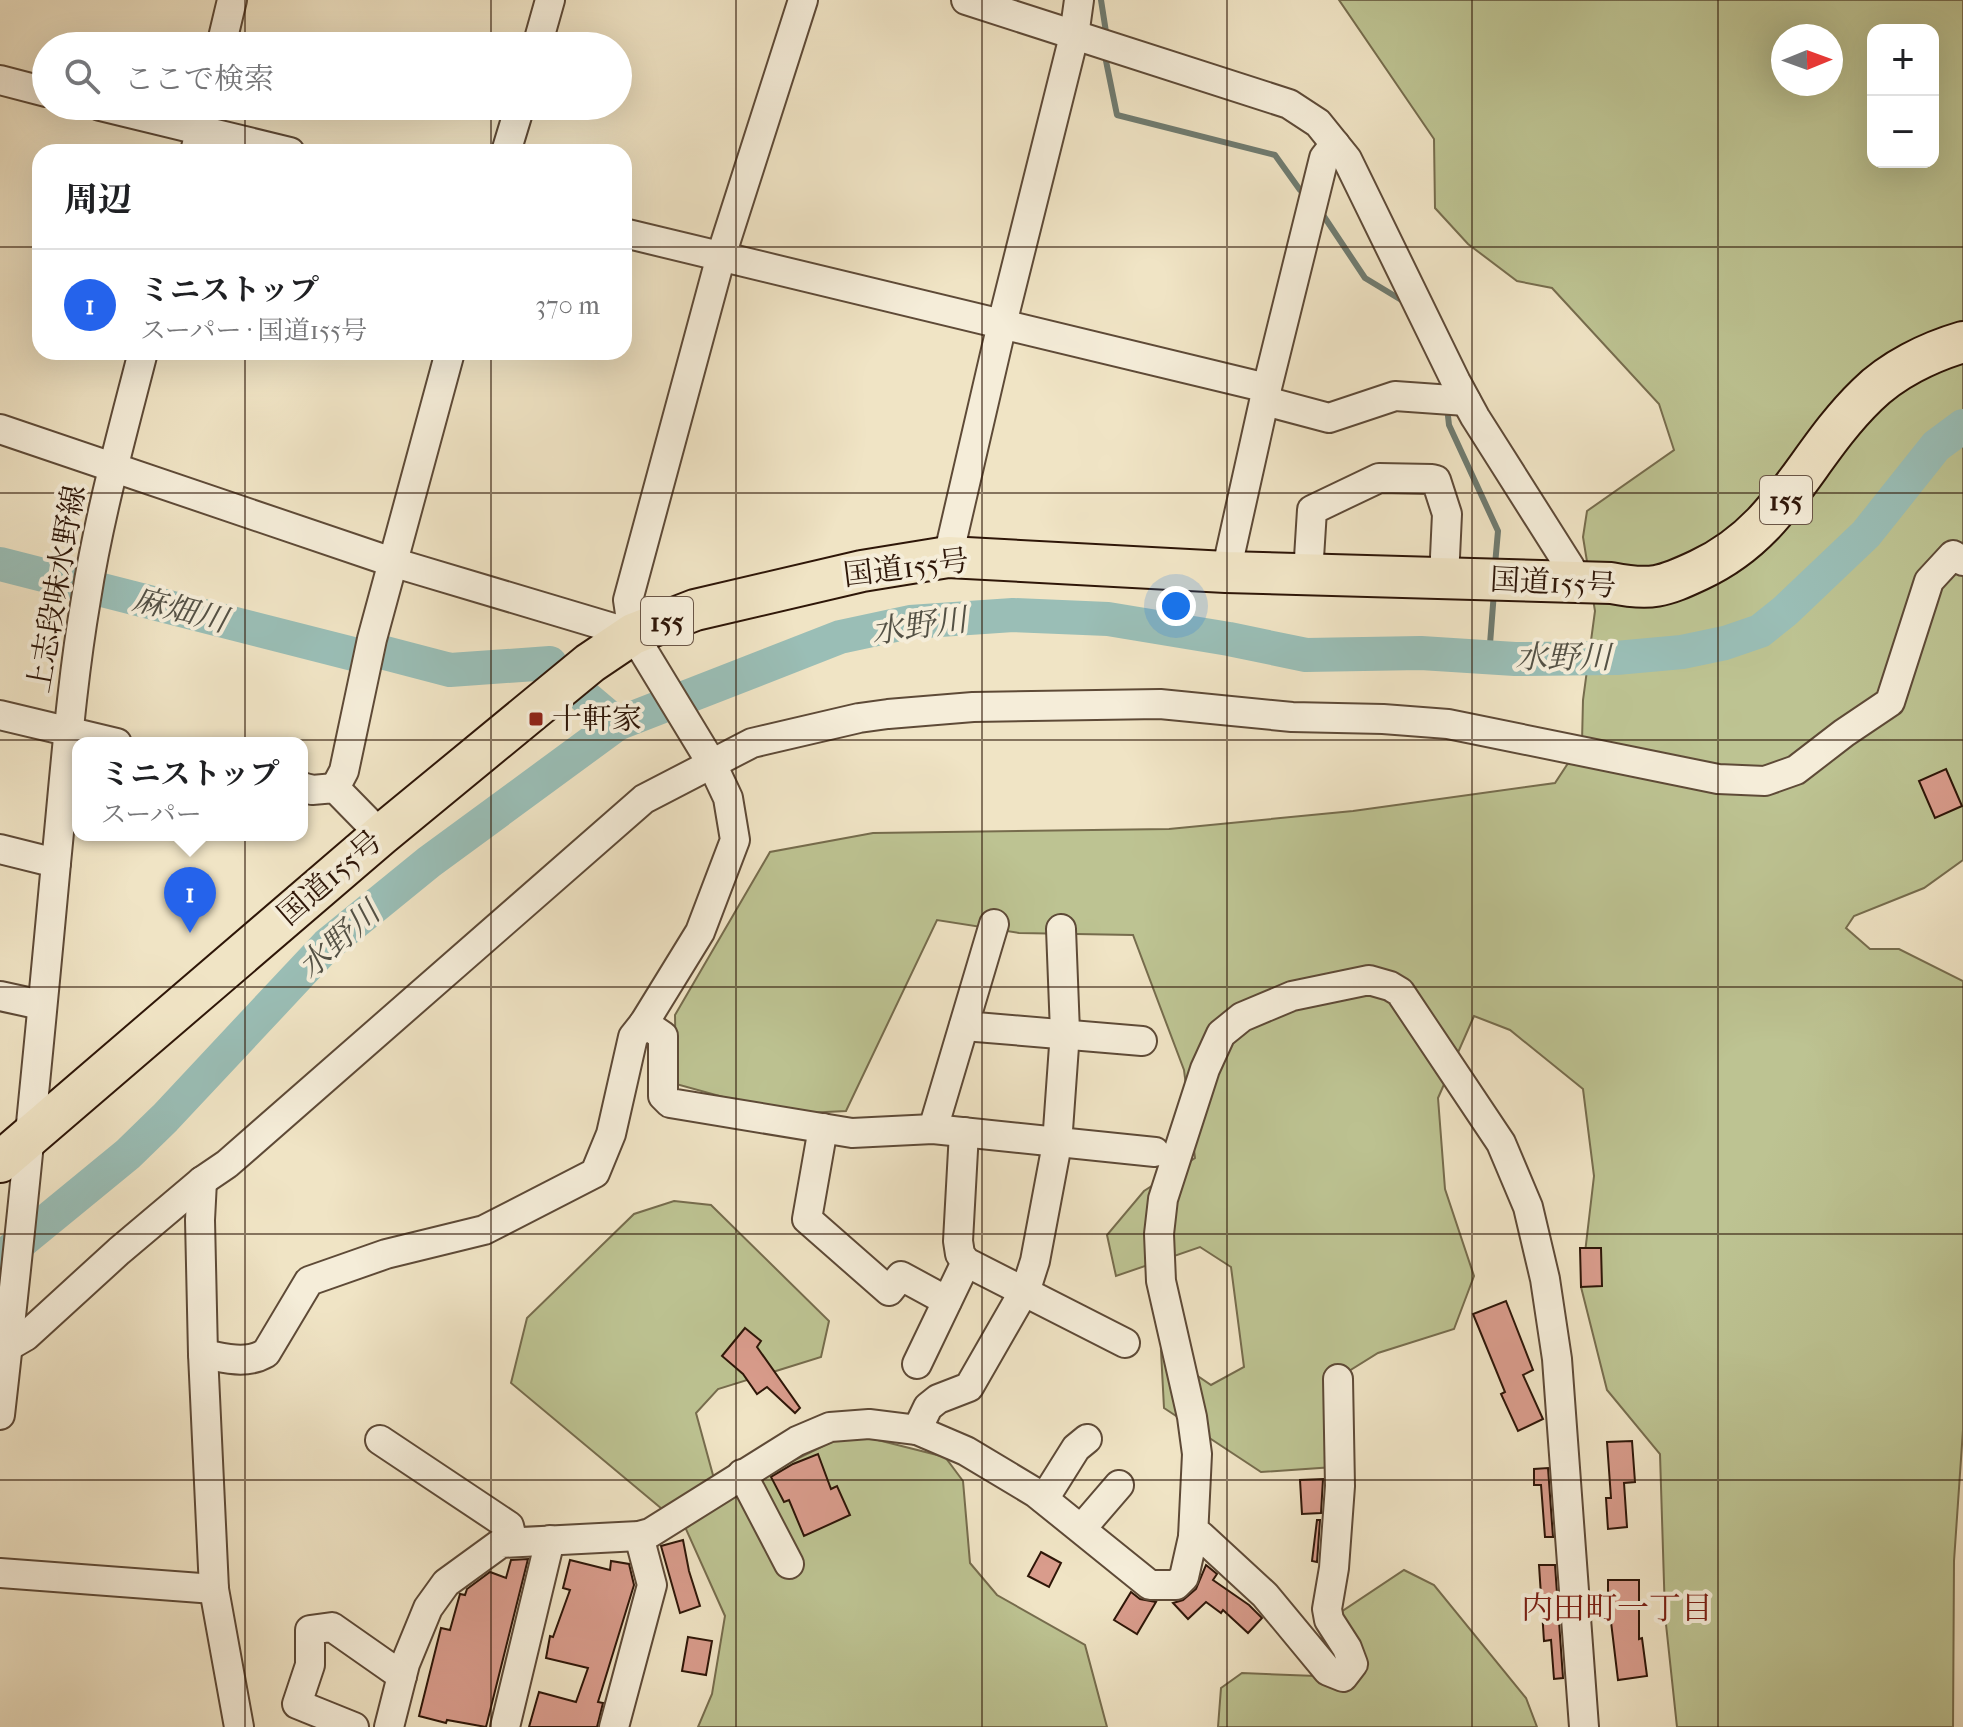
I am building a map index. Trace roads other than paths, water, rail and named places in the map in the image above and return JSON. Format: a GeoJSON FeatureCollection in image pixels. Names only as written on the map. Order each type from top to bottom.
{"type":"FeatureCollection","features":[{"type":"Feature","properties":{"kind":"highway","name":"国道155号"},"geometry":{"type":"LineString","coordinates":[[19,1156],[381,835],[590,663],[638,642],[695,610],[862,571],[948,557],[1226,572],[1611,583],[1648,589],[1673,582],[1744,545],[1782,506],[1823,443],[1868,393],[1904,367],[1963,342]]}},
{"type":"Feature","properties":{"kind":"street"},"geometry":{"type":"LineString","coordinates":[[224,32],[232,0]]}},
{"type":"Feature","properties":{"kind":"street"},"geometry":{"type":"LineString","coordinates":[[541,32],[550,0]]}},
{"type":"Feature","properties":{"kind":"street"},"geometry":{"type":"LineString","coordinates":[[203,1354],[247,1362],[256,1358],[266,1353],[309,1281],[386,1254],[484,1230],[595,1173],[611,1134],[633,1037],[700,932],[735,840],[728,798],[712,764],[638,642],[628,600],[721,256],[803,0]]}},
{"type":"Feature","properties":{"kind":"street"},"geometry":{"type":"LineString","coordinates":[[966,0],[1289,104],[1318,123],[1347,159],[1466,401],[1570,567],[1572,583]]}},
{"type":"Feature","properties":{"kind":"street"},"geometry":{"type":"LineString","coordinates":[[948,557],[1074,36],[1079,0]]}},
{"type":"Feature","properties":{"kind":"street"},"geometry":{"type":"LineString","coordinates":[[0,80],[32,88]]}},
{"type":"Feature","properties":{"kind":"street"},"geometry":{"type":"LineString","coordinates":[[159,120],[258,144]]}},
{"type":"Feature","properties":{"kind":"street"},"geometry":{"type":"LineString","coordinates":[[508,144],[516,120]]}},
{"type":"Feature","properties":{"kind":"street"},"geometry":{"type":"LineString","coordinates":[[1226,572],[1324,158],[1335,144]]}},
{"type":"Feature","properties":{"kind":"street"},"geometry":{"type":"LineString","coordinates":[[632,235],[1002,324],[1266,394],[1329,418],[1395,396],[1466,401]]}},
{"type":"Feature","properties":{"kind":"street","name":"上志段味水野線"},"geometry":{"type":"LineString","coordinates":[[0,1415],[19,1156],[41,1005],[68,731],[88,586],[113,468],[141,360]]}},
{"type":"Feature","properties":{"kind":"street"},"geometry":{"type":"LineString","coordinates":[[335,788],[344,771],[372,639],[448,360]]}},
{"type":"Feature","properties":{"kind":"street"},"geometry":{"type":"LineString","coordinates":[[0,429],[638,642]]}},
{"type":"Feature","properties":{"kind":"street"},"geometry":{"type":"LineString","coordinates":[[1308,574],[1312,510],[1379,478],[1432,479],[1436,480],[1447,514],[1476,580]]}},
{"type":"Feature","properties":{"kind":"street"},"geometry":{"type":"LineString","coordinates":[[6,1339],[26,1336],[119,1251],[202,1181],[227,1164],[390,1024],[644,799],[752,743],[888,714],[973,707],[1160,704],[1292,717],[1448,724],[1718,779],[1765,781],[1796,770],[1890,702],[1929,581],[1953,555],[1963,561]]}},
{"type":"Feature","properties":{"kind":"street"},"geometry":{"type":"LineString","coordinates":[[0,715],[92,737]]}},
{"type":"Feature","properties":{"kind":"street"},"geometry":{"type":"LineString","coordinates":[[308,789],[335,788]]}},
{"type":"Feature","properties":{"kind":"street"},"geometry":{"type":"LineString","coordinates":[[335,788],[381,835]]}},
{"type":"Feature","properties":{"kind":"street"},"geometry":{"type":"LineString","coordinates":[[0,849],[56,863]]}},
{"type":"Feature","properties":{"kind":"street"},"geometry":{"type":"LineString","coordinates":[[933,1129],[994,924]]}},
{"type":"Feature","properties":{"kind":"street"},"geometry":{"type":"LineString","coordinates":[[917,1430],[928,1407],[938,1399],[969,1387],[1024,1291],[1035,1261],[1057,1144],[1064,1035],[1061,929]]}},
{"type":"Feature","properties":{"kind":"street"},"geometry":{"type":"LineString","coordinates":[[389,1727],[402,1676],[428,1608],[446,1583],[501,1543],[650,1533],[797,1441],[830,1427],[869,1424],[917,1430],[966,1451],[1044,1499],[1150,1585],[1176,1585],[1184,1577],[1193,1537],[1197,1454],[1192,1417],[1161,1281],[1159,1234],[1163,1199],[1205,1069],[1221,1034],[1242,1017],[1292,996],[1369,980],[1400,992],[1501,1143],[1528,1207],[1545,1279],[1557,1359],[1584,1727]]}},
{"type":"Feature","properties":{"kind":"street"},"geometry":{"type":"LineString","coordinates":[[0,996],[41,1005]]}},
{"type":"Feature","properties":{"kind":"street"},"geometry":{"type":"LineString","coordinates":[[644,1023],[663,1036],[663,1096],[670,1103],[866,1134],[933,1129],[1155,1152]]}},
{"type":"Feature","properties":{"kind":"street"},"geometry":{"type":"LineString","coordinates":[[964,1026],[1142,1041]]}},
{"type":"Feature","properties":{"kind":"street"},"geometry":{"type":"LineString","coordinates":[[823,1128],[807,1219],[889,1291],[901,1276],[947,1301]]}},
{"type":"Feature","properties":{"kind":"street"},"geometry":{"type":"LineString","coordinates":[[964,1132],[958,1241],[960,1254],[966,1262],[1125,1343]]}},
{"type":"Feature","properties":{"kind":"street"},"geometry":{"type":"LineString","coordinates":[[202,1181],[203,1354],[214,1589],[239,1727]]}},
{"type":"Feature","properties":{"kind":"street"},"geometry":{"type":"LineString","coordinates":[[917,1364],[966,1262]]}},
{"type":"Feature","properties":{"kind":"street"},"geometry":{"type":"LineString","coordinates":[[1193,1537],[1201,1536],[1265,1595],[1328,1671],[1343,1677],[1353,1664],[1329,1620],[1327,1609],[1334,1568],[1340,1486],[1338,1379]]}},
{"type":"Feature","properties":{"kind":"street"},"geometry":{"type":"LineString","coordinates":[[1044,1499],[1076,1448],[1087,1439]]}},
{"type":"Feature","properties":{"kind":"street"},"geometry":{"type":"LineString","coordinates":[[380,1440],[509,1526],[513,1542]]}},
{"type":"Feature","properties":{"kind":"street"},"geometry":{"type":"LineString","coordinates":[[742,1474],[789,1564]]}},
{"type":"Feature","properties":{"kind":"street"},"geometry":{"type":"LineString","coordinates":[[1082,1528],[1119,1485]]}},
{"type":"Feature","properties":{"kind":"street"},"geometry":{"type":"LineString","coordinates":[[614,1727],[652,1585],[639,1536]]}},
{"type":"Feature","properties":{"kind":"street"},"geometry":{"type":"LineString","coordinates":[[505,1727],[550,1540]]}},
{"type":"Feature","properties":{"kind":"street"},"geometry":{"type":"LineString","coordinates":[[0,1573],[214,1589]]}},
{"type":"Feature","properties":{"kind":"street"},"geometry":{"type":"LineString","coordinates":[[354,1727],[297,1704],[310,1665],[310,1630],[332,1627],[402,1676]]}},
{"type":"Feature","properties":{"kind":"waterway"},"geometry":{"type":"LineString","coordinates":[[1101,0],[1106,32]]}},
{"type":"Feature","properties":{"kind":"waterway"},"geometry":{"type":"LineString","coordinates":[[1106,61],[1117,115],[1275,155],[1300,190]]}},
{"type":"Feature","properties":{"kind":"waterway"},"geometry":{"type":"LineString","coordinates":[[1323,215],[1365,278],[1403,301]]}},
{"type":"Feature","properties":{"kind":"waterway"},"geometry":{"type":"LineString","coordinates":[[1447,407],[1449,425],[1498,531],[1495,565]]}},
{"type":"Feature","properties":{"kind":"waterway","name":"水野川"},"geometry":{"type":"LineString","coordinates":[[0,1259],[128,1154],[327,945],[429,862],[617,724],[840,637],[910,622],[1013,615],[1108,619],[1306,655],[1421,653],[1515,659],[1616,658],[1682,652],[1725,643],[1760,631],[1785,611],[1866,534],[1936,446],[1963,426]]}},
{"type":"Feature","properties":{"kind":"waterway","name":"麻畑川"},"geometry":{"type":"LineString","coordinates":[[0,564],[361,656]]}},
{"type":"Feature","properties":{"kind":"waterway"},"geometry":{"type":"LineString","coordinates":[[1489,657],[1494,592]]}},
{"type":"Feature","properties":{"kind":"waterway","name":"麻畑川"},"geometry":{"type":"LineString","coordinates":[[385,653],[450,670],[550,663]]}},
{"type":"Feature","properties":{"kind":"waterway","name":"麻畑川"},"geometry":{"type":"LineString","coordinates":[[585,697],[617,724]]}},
{"type":"Feature","properties":{"kind":"place","name":"十軒家"},"geometry":{"type":"Point","coordinates":[536,719]}},
{"type":"Feature","properties":{"kind":"place","name":"ミニストップ"},"geometry":{"type":"Point","coordinates":[190,933]}},
{"type":"Feature","properties":{"kind":"district","name":"内田町一丁目"},"geometry":{"type":"Point","coordinates":[1617,1608]}}]}
